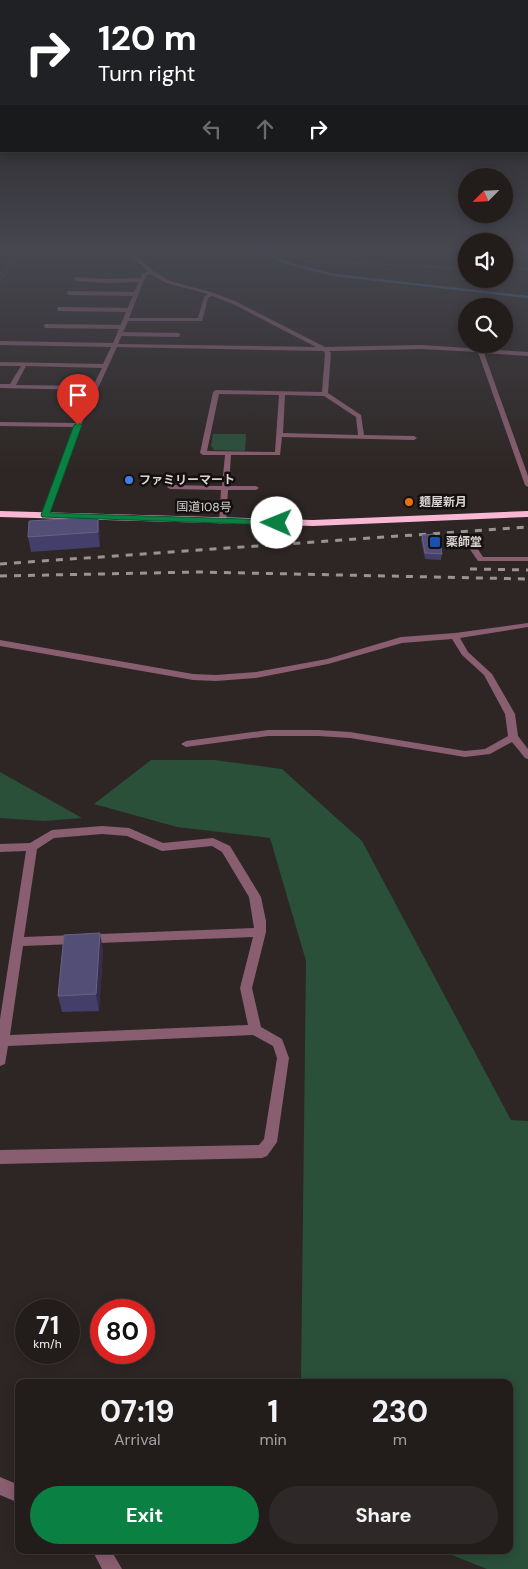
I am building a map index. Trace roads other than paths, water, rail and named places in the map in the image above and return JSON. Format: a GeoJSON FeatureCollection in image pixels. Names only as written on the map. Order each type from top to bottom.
{"type":"FeatureCollection","features":[{"type":"Feature","properties":{"kind":"highway","name":"国道108号"},"geometry":{"type":"LineString","coordinates":[[0,514],[222,522],[313,523],[528,514]]}},
{"type":"Feature","properties":{"kind":"street"},"geometry":{"type":"LineString","coordinates":[[45,515],[78,425],[124,324]]}},
{"type":"Feature","properties":{"kind":"street"},"geometry":{"type":"LineString","coordinates":[[274,324],[328,353],[326,394]]}},
{"type":"Feature","properties":{"kind":"street"},"geometry":{"type":"LineString","coordinates":[[0,343],[324,350],[421,347],[458,349]]}},
{"type":"Feature","properties":{"kind":"street"},"geometry":{"type":"LineString","coordinates":[[517,353],[528,346]]}},
{"type":"Feature","properties":{"kind":"street"},"geometry":{"type":"LineString","coordinates":[[481,353],[528,485]]}},
{"type":"Feature","properties":{"kind":"street"},"geometry":{"type":"LineString","coordinates":[[513,353],[528,354]]}},
{"type":"Feature","properties":{"kind":"street"},"geometry":{"type":"LineString","coordinates":[[0,364],[104,366]]}},
{"type":"Feature","properties":{"kind":"street"},"geometry":{"type":"LineString","coordinates":[[12,386],[24,365]]}},
{"type":"Feature","properties":{"kind":"street"},"geometry":{"type":"LineString","coordinates":[[0,386],[94,388]]}},
{"type":"Feature","properties":{"kind":"street"},"geometry":{"type":"LineString","coordinates":[[282,394],[281,435],[278,454],[202,453],[216,392],[326,394],[359,416],[361,436]]}},
{"type":"Feature","properties":{"kind":"street"},"geometry":{"type":"LineString","coordinates":[[0,424],[78,425]]}},
{"type":"Feature","properties":{"kind":"street"},"geometry":{"type":"LineString","coordinates":[[281,435],[414,438]]}},
{"type":"Feature","properties":{"kind":"street"},"geometry":{"type":"LineString","coordinates":[[222,522],[228,454]]}},
{"type":"Feature","properties":{"kind":"street"},"geometry":{"type":"LineString","coordinates":[[516,454],[528,454]]}},
{"type":"Feature","properties":{"kind":"street"},"geometry":{"type":"LineString","coordinates":[[170,487],[256,488]]}},
{"type":"Feature","properties":{"kind":"street"},"geometry":{"type":"LineString","coordinates":[[471,545],[481,559],[528,559]]}},
{"type":"Feature","properties":{"kind":"street"},"geometry":{"type":"LineString","coordinates":[[0,642],[193,677],[216,678],[256,676],[328,661],[401,640],[455,636],[515,628],[528,624]]}},
{"type":"Feature","properties":{"kind":"street"},"geometry":{"type":"LineString","coordinates":[[455,636],[465,653],[488,674],[510,714],[513,737],[528,756]]}},
{"type":"Feature","properties":{"kind":"street"},"geometry":{"type":"LineString","coordinates":[[186,744],[268,733],[318,733],[350,735],[465,754],[487,752],[513,737]]}},
{"type":"Feature","properties":{"kind":"street"},"geometry":{"type":"LineString","coordinates":[[0,848],[32,847],[52,834],[102,830],[129,832],[162,847],[212,842],[226,849],[255,897],[260,932],[246,988],[255,1030]]}},
{"type":"Feature","properties":{"kind":"street"},"geometry":{"type":"LineString","coordinates":[[0,1060],[32,847]]}},
{"type":"Feature","properties":{"kind":"street"},"geometry":{"type":"LineString","coordinates":[[18,942],[260,932]]}},
{"type":"Feature","properties":{"kind":"street"},"geometry":{"type":"LineString","coordinates":[[0,1157],[262,1151],[270,1142],[283,1058],[278,1043],[255,1030],[4,1041]]}},
{"type":"Feature","properties":{"kind":"street"},"geometry":{"type":"LineString","coordinates":[[0,1486],[15,1492]]}},
{"type":"Feature","properties":{"kind":"street"},"geometry":{"type":"LineString","coordinates":[[104,1554],[113,1569]]}},
{"type":"Feature","properties":{"kind":"lane"},"geometry":{"type":"LineString","coordinates":[[46,326],[123,327]]}},
{"type":"Feature","properties":{"kind":"lane"},"geometry":{"type":"LineString","coordinates":[[120,334],[178,335]]}},
{"type":"Feature","properties":{"kind":"railway"},"geometry":{"type":"LineString","coordinates":[[0,564],[528,527]]}},
{"type":"Feature","properties":{"kind":"railway"},"geometry":{"type":"LineString","coordinates":[[470,569],[528,570]]}},
{"type":"Feature","properties":{"kind":"railway"},"geometry":{"type":"LineString","coordinates":[[0,576],[199,572],[528,579]]}},
{"type":"Feature","properties":{"kind":"place","name":"ファミリーマート"},"geometry":{"type":"Point","coordinates":[129,480]}},
{"type":"Feature","properties":{"kind":"place","name":"麺屋新月"},"geometry":{"type":"Point","coordinates":[409,502]}},
{"type":"Feature","properties":{"kind":"place","name":"薬師堂"},"geometry":{"type":"Point","coordinates":[435,542]}}]}
